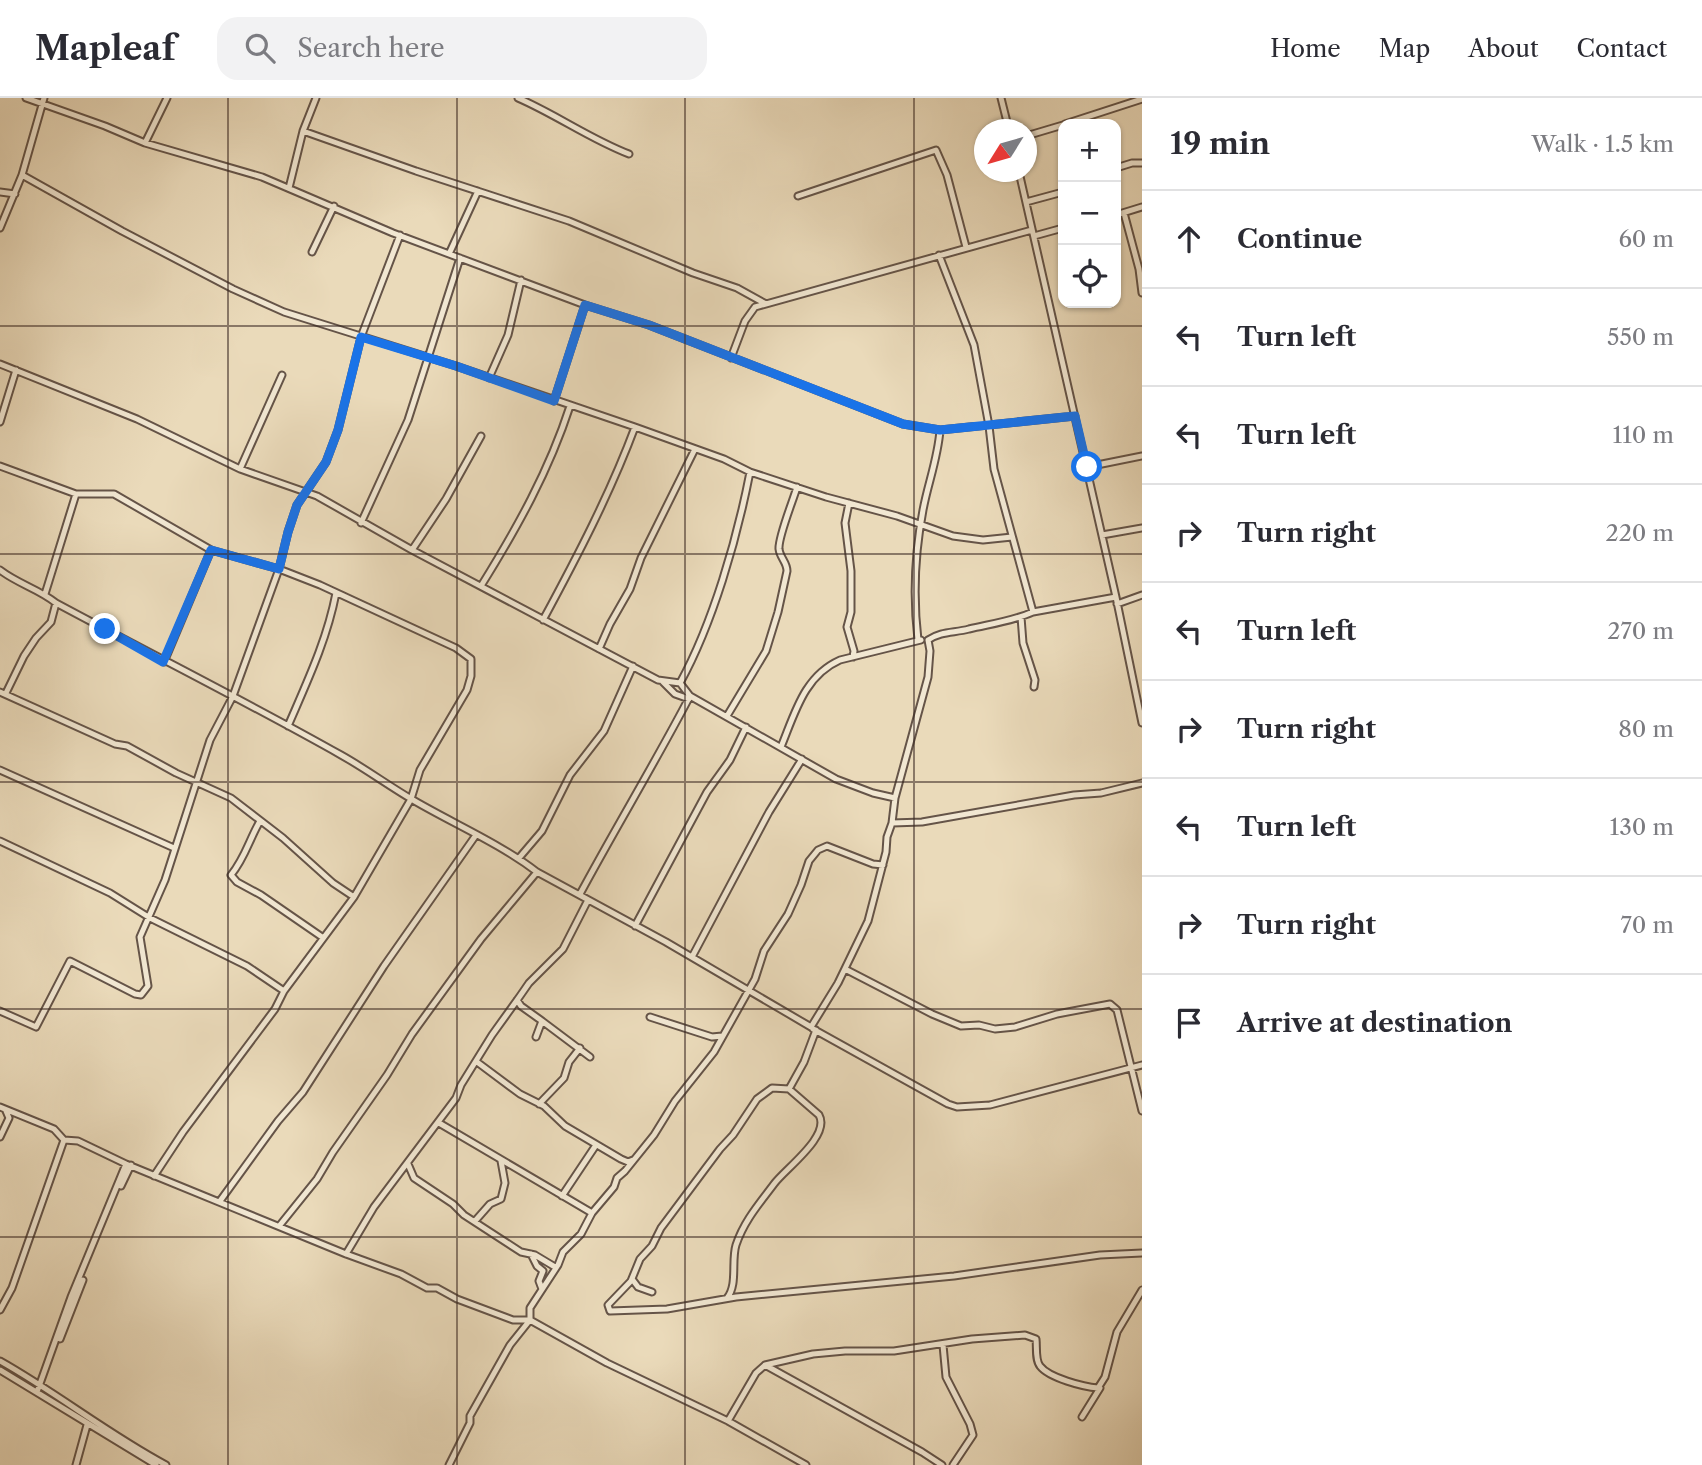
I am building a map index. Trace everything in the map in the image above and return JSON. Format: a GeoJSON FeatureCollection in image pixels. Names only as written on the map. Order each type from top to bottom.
{"type":"FeatureCollection","features":[{"type":"Feature","properties":{"kind":"street"},"geometry":{"type":"LineString","coordinates":[[26,98],[42,101],[145,143],[262,177],[449,254],[585,305],[649,325],[903,424],[940,430],[1075,416]]}},
{"type":"Feature","properties":{"kind":"street"},"geometry":{"type":"LineString","coordinates":[[145,143],[167,98]]}},
{"type":"Feature","properties":{"kind":"street"},"geometry":{"type":"LineString","coordinates":[[289,188],[303,131],[316,98]]}},
{"type":"Feature","properties":{"kind":"street"},"geometry":{"type":"LineString","coordinates":[[519,98],[560,118],[590,137],[629,154]]}},
{"type":"Feature","properties":{"kind":"street"},"geometry":{"type":"LineString","coordinates":[[1001,98],[1006,119]]}},
{"type":"Feature","properties":{"kind":"street"},"geometry":{"type":"LineString","coordinates":[[1082,119],[1142,99]]}},
{"type":"Feature","properties":{"kind":"street"},"geometry":{"type":"LineString","coordinates":[[0,228],[22,175],[42,101]]}},
{"type":"Feature","properties":{"kind":"street"},"geometry":{"type":"LineString","coordinates":[[1037,133],[1058,127]]}},
{"type":"Feature","properties":{"kind":"street"},"geometry":{"type":"LineString","coordinates":[[303,131],[569,221],[693,273],[737,288],[766,304]]}},
{"type":"Feature","properties":{"kind":"street"},"geometry":{"type":"LineString","coordinates":[[798,196],[936,150],[947,175],[966,247]]}},
{"type":"Feature","properties":{"kind":"street"},"geometry":{"type":"LineString","coordinates":[[1121,167],[1142,163]]}},
{"type":"Feature","properties":{"kind":"street"},"geometry":{"type":"LineString","coordinates":[[22,175],[122,231],[233,289],[284,312],[429,357],[635,427],[724,459],[750,472],[953,536],[993,541],[1012,537]]}},
{"type":"Feature","properties":{"kind":"street"},"geometry":{"type":"LineString","coordinates":[[1022,182],[1117,600],[1142,723]]}},
{"type":"Feature","properties":{"kind":"street"},"geometry":{"type":"LineString","coordinates":[[449,254],[478,191]]}},
{"type":"Feature","properties":{"kind":"street"},"geometry":{"type":"LineString","coordinates":[[0,192],[15,194]]}},
{"type":"Feature","properties":{"kind":"street"},"geometry":{"type":"LineString","coordinates":[[1027,202],[1058,193]]}},
{"type":"Feature","properties":{"kind":"street"},"geometry":{"type":"LineString","coordinates":[[312,252],[334,206]]}},
{"type":"Feature","properties":{"kind":"street"},"geometry":{"type":"LineString","coordinates":[[1121,214],[1142,208]]}},
{"type":"Feature","properties":{"kind":"street"},"geometry":{"type":"LineString","coordinates":[[1124,213],[1141,269],[1142,293]]}},
{"type":"Feature","properties":{"kind":"street"},"geometry":{"type":"LineString","coordinates":[[731,358],[749,314],[755,307],[966,247],[1058,230]]}},
{"type":"Feature","properties":{"kind":"street"},"geometry":{"type":"LineString","coordinates":[[0,1011],[36,1027],[70,961],[135,994],[141,995],[148,986],[141,937],[165,880],[210,740],[233,696],[279,569],[297,505],[326,462],[338,430],[361,337],[400,235]]}},
{"type":"Feature","properties":{"kind":"street"},"geometry":{"type":"LineString","coordinates":[[939,255],[974,345],[994,469],[1033,612]]}},
{"type":"Feature","properties":{"kind":"street"},"geometry":{"type":"LineString","coordinates":[[361,523],[408,419],[460,258]]}},
{"type":"Feature","properties":{"kind":"street"},"geometry":{"type":"LineString","coordinates":[[489,378],[508,335],[521,280]]}},
{"type":"Feature","properties":{"kind":"street"},"geometry":{"type":"LineString","coordinates":[[554,401],[585,305]]}},
{"type":"Feature","properties":{"kind":"street"},"geometry":{"type":"LineString","coordinates":[[0,364],[137,419],[240,468],[317,496],[411,550],[662,681],[675,694],[690,698],[727,716],[836,779],[895,798]]}},
{"type":"Feature","properties":{"kind":"street"},"geometry":{"type":"LineString","coordinates":[[0,422],[16,370]]}},
{"type":"Feature","properties":{"kind":"street"},"geometry":{"type":"LineString","coordinates":[[240,468],[282,375]]}},
{"type":"Feature","properties":{"kind":"street"},"geometry":{"type":"LineString","coordinates":[[481,586],[537,490],[557,446],[570,406]]}},
{"type":"Feature","properties":{"kind":"street"},"geometry":{"type":"LineString","coordinates":[[543,620],[585,542],[620,467],[635,427]]}},
{"type":"Feature","properties":{"kind":"street"},"geometry":{"type":"LineString","coordinates":[[918,640],[915,597],[920,525],[939,453],[940,430]]}},
{"type":"Feature","properties":{"kind":"street"},"geometry":{"type":"LineString","coordinates":[[411,550],[446,499],[481,436]]}},
{"type":"Feature","properties":{"kind":"street"},"geometry":{"type":"LineString","coordinates":[[599,649],[695,449]]}},
{"type":"Feature","properties":{"kind":"street"},"geometry":{"type":"LineString","coordinates":[[1087,467],[1142,456]]}},
{"type":"Feature","properties":{"kind":"street"},"geometry":{"type":"LineString","coordinates":[[0,466],[76,494],[114,494],[211,550],[279,569],[456,648],[471,659],[471,676],[467,690],[420,770],[411,799],[354,897],[337,922],[322,937],[284,991],[275,1009],[190,1122],[154,1175]]}},
{"type":"Feature","properties":{"kind":"street"},"geometry":{"type":"LineString","coordinates":[[680,683],[696,652],[739,526],[750,472]]}},
{"type":"Feature","properties":{"kind":"street"},"geometry":{"type":"LineString","coordinates":[[727,716],[766,651],[778,612],[787,571],[787,565],[780,554],[780,543],[797,487]]}},
{"type":"Feature","properties":{"kind":"street"},"geometry":{"type":"LineString","coordinates":[[45,594],[76,494]]}},
{"type":"Feature","properties":{"kind":"street"},"geometry":{"type":"LineString","coordinates":[[849,503],[845,523],[852,571],[851,612],[847,627],[854,651],[853,657]]}},
{"type":"Feature","properties":{"kind":"street"},"geometry":{"type":"LineString","coordinates":[[1102,535],[1142,528]]}},
{"type":"Feature","properties":{"kind":"street"},"geometry":{"type":"LineString","coordinates":[[163,662],[211,550]]}},
{"type":"Feature","properties":{"kind":"street"},"geometry":{"type":"LineString","coordinates":[[0,570],[16,583],[45,594],[56,603],[163,662],[233,696],[343,756],[411,799],[519,858],[537,872],[948,1104],[957,1107],[990,1105],[1142,1065]]}},
{"type":"Feature","properties":{"kind":"street"},"geometry":{"type":"LineString","coordinates":[[288,726],[317,658],[331,619],[336,593]]}},
{"type":"Feature","properties":{"kind":"street"},"geometry":{"type":"LineString","coordinates":[[781,747],[808,686],[830,665],[918,640],[928,640],[938,633],[967,630],[1033,612],[1142,595]]}},
{"type":"Feature","properties":{"kind":"street"},"geometry":{"type":"LineString","coordinates":[[56,603],[51,622],[36,638],[3,693],[115,744],[127,746],[176,773],[231,797],[340,889],[354,897]]}},
{"type":"Feature","properties":{"kind":"street"},"geometry":{"type":"LineString","coordinates":[[1021,617],[1023,643],[1035,680],[1034,687]]}},
{"type":"Feature","properties":{"kind":"street"},"geometry":{"type":"LineString","coordinates":[[789,1089],[804,1062],[813,1029],[869,922],[895,798],[928,677],[928,640]]}},
{"type":"Feature","properties":{"kind":"street"},"geometry":{"type":"LineString","coordinates":[[519,858],[542,831],[570,775],[604,730],[633,666]]}},
{"type":"Feature","properties":{"kind":"street"},"geometry":{"type":"LineString","coordinates":[[662,681],[680,683],[690,698]]}},
{"type":"Feature","properties":{"kind":"street"},"geometry":{"type":"LineString","coordinates":[[580,894],[620,818],[667,742],[690,698]]}},
{"type":"Feature","properties":{"kind":"street"},"geometry":{"type":"LineString","coordinates":[[635,926],[707,792],[730,760],[746,727]]}},
{"type":"Feature","properties":{"kind":"street"},"geometry":{"type":"LineString","coordinates":[[691,957],[769,812],[802,759]]}},
{"type":"Feature","properties":{"kind":"street"},"geometry":{"type":"LineString","coordinates":[[0,770],[86,811],[174,848]]}},
{"type":"Feature","properties":{"kind":"street"},"geometry":{"type":"LineString","coordinates":[[892,822],[922,822],[1074,795],[1101,793],[1142,783]]}},
{"type":"Feature","properties":{"kind":"street"},"geometry":{"type":"LineString","coordinates":[[260,821],[250,838],[243,860],[231,875],[237,882],[261,895],[322,937]]}},
{"type":"Feature","properties":{"kind":"street"},"geometry":{"type":"LineString","coordinates":[[220,1201],[278,1121],[303,1092],[384,965],[476,835]]}},
{"type":"Feature","properties":{"kind":"street"},"geometry":{"type":"LineString","coordinates":[[0,841],[110,893],[150,918],[247,966],[284,991]]}},
{"type":"Feature","properties":{"kind":"street"},"geometry":{"type":"LineString","coordinates":[[449,1465],[470,1423],[470,1416],[510,1345],[530,1320],[530,1308],[558,1265],[563,1252],[581,1234],[592,1213],[614,1187],[617,1178],[654,1135],[675,1101],[713,1052],[755,979],[767,945],[788,914],[809,861],[818,850],[827,846],[873,864],[883,865]]}},
{"type":"Feature","properties":{"kind":"street"},"geometry":{"type":"LineString","coordinates":[[280,1226],[317,1179],[332,1152],[387,1075],[412,1034],[481,939],[537,872]]}},
{"type":"Feature","properties":{"kind":"street"},"geometry":{"type":"LineString","coordinates":[[346,1254],[374,1207],[439,1123],[492,1035],[529,984],[563,949],[588,900]]}},
{"type":"Feature","properties":{"kind":"street"},"geometry":{"type":"LineString","coordinates":[[845,969],[961,1026],[979,1025],[995,1029],[1015,1027],[1057,1014],[1110,1004],[1117,1010],[1142,1111]]}},
{"type":"Feature","properties":{"kind":"street"},"geometry":{"type":"LineString","coordinates":[[517,1000],[521,1006],[590,1057]]}},
{"type":"Feature","properties":{"kind":"street"},"geometry":{"type":"LineString","coordinates":[[650,1017],[712,1037],[722,1036]]}},
{"type":"Feature","properties":{"kind":"street"},"geometry":{"type":"LineString","coordinates":[[536,1037],[542,1021]]}},
{"type":"Feature","properties":{"kind":"street"},"geometry":{"type":"LineString","coordinates":[[539,1104],[564,1079],[569,1062],[580,1048]]}},
{"type":"Feature","properties":{"kind":"street"},"geometry":{"type":"LineString","coordinates":[[477,1062],[520,1094],[548,1109],[565,1126],[621,1159],[628,1162],[633,1160]]}},
{"type":"Feature","properties":{"kind":"street"},"geometry":{"type":"LineString","coordinates":[[727,1298],[730,1295],[733,1259],[742,1227],[773,1185],[797,1161],[822,1129],[819,1115],[789,1089],[772,1088],[757,1099],[733,1135],[661,1228],[652,1246],[640,1259],[632,1278],[608,1305],[610,1311],[667,1309],[727,1298],[954,1276],[1100,1255],[1142,1253]]}},
{"type":"Feature","properties":{"kind":"street"},"geometry":{"type":"LineString","coordinates":[[0,1137],[9,1118],[2,1108]]}},
{"type":"Feature","properties":{"kind":"street"},"geometry":{"type":"LineString","coordinates":[[2,1108],[54,1129],[64,1140],[78,1142],[346,1254],[401,1274],[427,1288],[443,1291],[513,1320],[530,1320],[586,1352],[728,1421],[806,1465]]}},
{"type":"Feature","properties":{"kind":"street"},"geometry":{"type":"LineString","coordinates":[[439,1123],[592,1213]]}},
{"type":"Feature","properties":{"kind":"street"},"geometry":{"type":"LineString","coordinates":[[0,1310],[12,1288],[64,1140]]}},
{"type":"Feature","properties":{"kind":"street"},"geometry":{"type":"LineString","coordinates":[[562,1196],[596,1144]]}},
{"type":"Feature","properties":{"kind":"street"},"geometry":{"type":"LineString","coordinates":[[475,1221],[489,1204],[501,1199],[505,1183],[504,1167],[500,1159]]}},
{"type":"Feature","properties":{"kind":"street"},"geometry":{"type":"LineString","coordinates":[[408,1164],[414,1178],[521,1252],[531,1254],[555,1267],[558,1265]]}},
{"type":"Feature","properties":{"kind":"street"},"geometry":{"type":"LineString","coordinates":[[42,1384],[129,1165]]}},
{"type":"Feature","properties":{"kind":"street"},"geometry":{"type":"LineString","coordinates":[[37,1392],[71,1297],[129,1165]]}},
{"type":"Feature","properties":{"kind":"street"},"geometry":{"type":"LineString","coordinates":[[531,1254],[543,1271],[539,1281],[542,1289]]}},
{"type":"Feature","properties":{"kind":"street"},"geometry":{"type":"LineString","coordinates":[[632,1278],[638,1287],[652,1292]]}},
{"type":"Feature","properties":{"kind":"street"},"geometry":{"type":"LineString","coordinates":[[1082,1417],[1101,1385],[1117,1332],[1142,1290]]}},
{"type":"Feature","properties":{"kind":"street"},"geometry":{"type":"LineString","coordinates":[[728,1421],[756,1373],[765,1365],[813,1354],[894,1351],[972,1339],[1025,1335],[1034,1336],[1036,1339],[1038,1363],[1045,1371],[1087,1387],[1098,1388],[1101,1385]]}},
{"type":"Feature","properties":{"kind":"street"},"geometry":{"type":"LineString","coordinates":[[943,1345],[946,1377],[973,1435],[953,1465]]}},
{"type":"Feature","properties":{"kind":"street"},"geometry":{"type":"LineString","coordinates":[[0,1361],[42,1384],[89,1422],[156,1465]]}},
{"type":"Feature","properties":{"kind":"street"},"geometry":{"type":"LineString","coordinates":[[765,1365],[942,1465]]}},
{"type":"Feature","properties":{"kind":"street"},"geometry":{"type":"LineString","coordinates":[[0,1370],[166,1465]]}},
{"type":"Feature","properties":{"kind":"street"},"geometry":{"type":"LineString","coordinates":[[82,1456],[89,1422]]}},
{"type":"Feature","properties":{"kind":"street"},"geometry":{"type":"LineString","coordinates":[[76,1465],[89,1422]]}},
{"type":"Feature","properties":{"kind":"street"},"geometry":{"type":"LineString","coordinates":[[140,1465],[143,1457]]}},
{"type":"Feature","properties":{"kind":"route"},"geometry":{"type":"LineString","coordinates":[[105,629],[163,662],[211,550],[279,569],[297,505],[326,462],[338,430],[361,337],[456,366],[554,401],[585,305],[649,325],[903,424],[940,430],[1075,416],[1087,467]]}}]}
